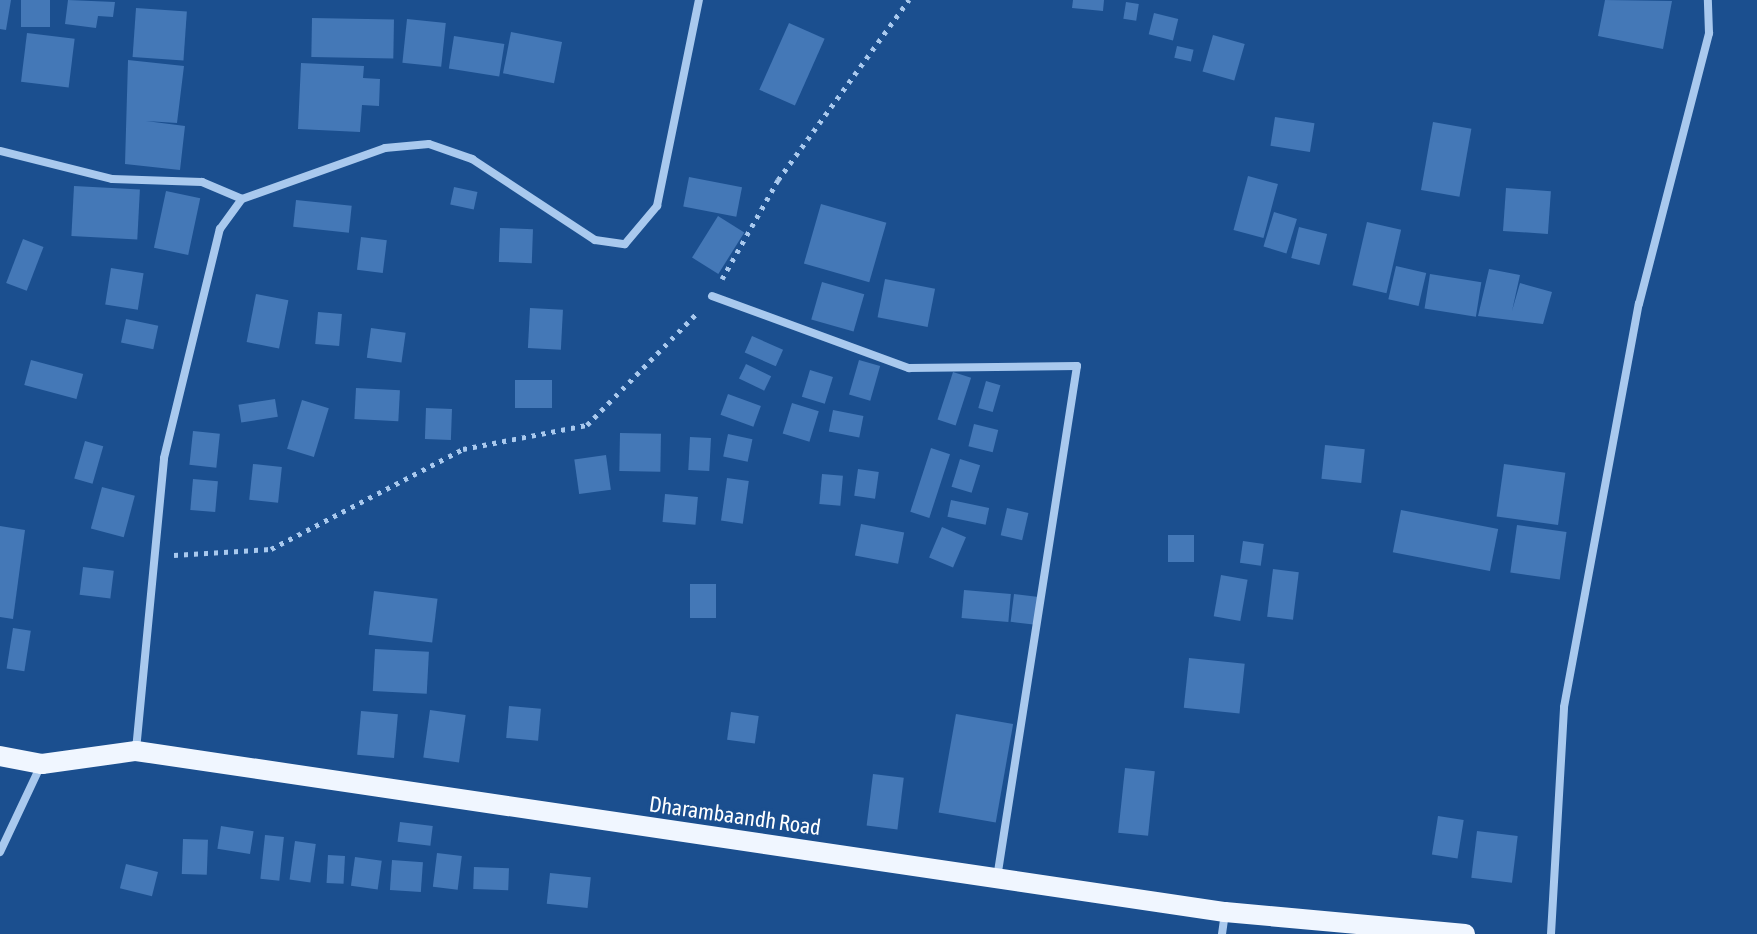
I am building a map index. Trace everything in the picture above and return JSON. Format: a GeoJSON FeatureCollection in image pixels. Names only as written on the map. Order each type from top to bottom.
{"type":"FeatureCollection","features":[{"type":"Feature","properties":{"kind":"main road","name":"Dharambaandh Road"},"geometry":{"type":"LineString","coordinates":[[0,756],[42,764],[136,751],[1225,912],[1465,934]]}},
{"type":"Feature","properties":{"kind":"street"},"geometry":{"type":"LineString","coordinates":[[136,751],[164,458],[220,229],[242,199],[385,148],[429,144],[472,159],[595,240],[625,244],[657,206],[699,0]]}},
{"type":"Feature","properties":{"kind":"street"},"geometry":{"type":"LineString","coordinates":[[1551,934],[1564,707],[1639,304],[1709,33],[1708,0]]}},
{"type":"Feature","properties":{"kind":"street"},"geometry":{"type":"LineString","coordinates":[[0,151],[112,179],[202,182],[242,199]]}},
{"type":"Feature","properties":{"kind":"street"},"geometry":{"type":"LineString","coordinates":[[712,296],[909,368],[1077,366],[997,879]]}},
{"type":"Feature","properties":{"kind":"street"},"geometry":{"type":"LineString","coordinates":[[0,852],[42,764]]}},
{"type":"Feature","properties":{"kind":"street"},"geometry":{"type":"LineString","coordinates":[[1222,934],[1225,912]]}},
{"type":"Feature","properties":{"kind":"path"},"geometry":{"type":"LineString","coordinates":[[157,556],[271,549],[463,449],[587,425],[712,296],[778,180],[909,0]]}},
{"type":"Feature","properties":{"kind":"building"},"geometry":{"type":"Polygon","coordinates":[[[0,0],[11,0],[6,30],[0,29],[0,0]]]}},
{"type":"Feature","properties":{"kind":"building"},"geometry":{"type":"Polygon","coordinates":[[[21,0],[50,0],[50,27],[21,27],[21,0]]]}},
{"type":"Feature","properties":{"kind":"building"},"geometry":{"type":"Polygon","coordinates":[[[68,0],[115,2],[113,17],[98,16],[96,28],[65,24],[68,0]]]}},
{"type":"Feature","properties":{"kind":"building"},"geometry":{"type":"Polygon","coordinates":[[[1073,0],[1104,0],[1103,11],[1072,8],[1073,0]]]}},
{"type":"Feature","properties":{"kind":"building"},"geometry":{"type":"Polygon","coordinates":[[[1605,0],[1672,1],[1663,49],[1598,36],[1605,0]]]}},
{"type":"Feature","properties":{"kind":"building"},"geometry":{"type":"Polygon","coordinates":[[[1126,2],[1139,4],[1136,21],[1123,19],[1126,2]]]}},
{"type":"Feature","properties":{"kind":"building"},"geometry":{"type":"Polygon","coordinates":[[[136,8],[187,12],[183,60],[133,57],[136,8]]]}},
{"type":"Feature","properties":{"kind":"building"},"geometry":{"type":"Polygon","coordinates":[[[1154,13],[1178,19],[1173,40],[1149,34],[1154,13]]]}},
{"type":"Feature","properties":{"kind":"building"},"geometry":{"type":"Polygon","coordinates":[[[312,18],[394,19],[393,58],[311,57],[312,18]]]}},
{"type":"Feature","properties":{"kind":"building"},"geometry":{"type":"Polygon","coordinates":[[[407,19],[446,23],[441,67],[402,63],[407,19]]]}},
{"type":"Feature","properties":{"kind":"building"},"geometry":{"type":"Polygon","coordinates":[[[789,23],[825,39],[795,106],[759,90],[789,23]]]}},
{"type":"Feature","properties":{"kind":"building"},"geometry":{"type":"Polygon","coordinates":[[[511,32],[562,42],[554,83],[503,73],[511,32]]]}},
{"type":"Feature","properties":{"kind":"building"},"geometry":{"type":"Polygon","coordinates":[[[27,33],[75,39],[69,87],[21,82],[27,33]]]}},
{"type":"Feature","properties":{"kind":"building"},"geometry":{"type":"Polygon","coordinates":[[[1213,35],[1245,44],[1234,81],[1203,72],[1213,35]]]}},
{"type":"Feature","properties":{"kind":"building"},"geometry":{"type":"Polygon","coordinates":[[[454,36],[504,44],[499,77],[449,69],[454,36]]]}},
{"type":"Feature","properties":{"kind":"building"},"geometry":{"type":"Polygon","coordinates":[[[1177,46],[1194,50],[1191,62],[1174,58],[1177,46]]]}},
{"type":"Feature","properties":{"kind":"building"},"geometry":{"type":"Polygon","coordinates":[[[128,60],[184,66],[177,123],[146,121],[185,126],[180,170],[125,164],[128,60]]]}},
{"type":"Feature","properties":{"kind":"building"},"geometry":{"type":"Polygon","coordinates":[[[301,63],[364,66],[363,78],[380,79],[379,106],[362,105],[360,132],[298,129],[301,63]]]}},
{"type":"Feature","properties":{"kind":"building"},"geometry":{"type":"Polygon","coordinates":[[[1275,117],[1315,123],[1310,152],[1270,146],[1275,117]]]}},
{"type":"Feature","properties":{"kind":"building"},"geometry":{"type":"Polygon","coordinates":[[[1433,122],[1471,129],[1459,197],[1421,190],[1433,122]]]}},
{"type":"Feature","properties":{"kind":"building"},"geometry":{"type":"Polygon","coordinates":[[[1248,176],[1278,184],[1263,238],[1234,230],[1248,176]]]}},
{"type":"Feature","properties":{"kind":"building"},"geometry":{"type":"Polygon","coordinates":[[[689,177],[742,187],[736,217],[683,206],[689,177]]]}},
{"type":"Feature","properties":{"kind":"building"},"geometry":{"type":"Polygon","coordinates":[[[74,186],[140,189],[137,239],[71,236],[74,186]]]}},
{"type":"Feature","properties":{"kind":"building"},"geometry":{"type":"Polygon","coordinates":[[[454,187],[477,192],[474,210],[450,205],[454,187]]]}},
{"type":"Feature","properties":{"kind":"building"},"geometry":{"type":"Polygon","coordinates":[[[1506,188],[1551,191],[1548,234],[1503,231],[1506,188]]]}},
{"type":"Feature","properties":{"kind":"building"},"geometry":{"type":"Polygon","coordinates":[[[166,191],[200,198],[188,255],[154,248],[166,191]]]}},
{"type":"Feature","properties":{"kind":"building"},"geometry":{"type":"Polygon","coordinates":[[[296,200],[352,206],[349,233],[293,227],[296,200]]]}},
{"type":"Feature","properties":{"kind":"building"},"geometry":{"type":"Polygon","coordinates":[[[821,204],[886,223],[869,282],[804,264],[821,204]]]}},
{"type":"Feature","properties":{"kind":"building"},"geometry":{"type":"Polygon","coordinates":[[[1274,212],[1297,219],[1286,253],[1263,246],[1274,212]]]}},
{"type":"Feature","properties":{"kind":"building"},"geometry":{"type":"Polygon","coordinates":[[[718,216],[744,232],[718,274],[692,258],[718,216]]]}},
{"type":"Feature","properties":{"kind":"building"},"geometry":{"type":"Polygon","coordinates":[[[1367,222],[1401,230],[1386,293],[1352,285],[1367,222]]]}},
{"type":"Feature","properties":{"kind":"building"},"geometry":{"type":"Polygon","coordinates":[[[1299,227],[1327,234],[1319,265],[1291,258],[1299,227]]]}},
{"type":"Feature","properties":{"kind":"building"},"geometry":{"type":"Polygon","coordinates":[[[500,228],[533,229],[532,263],[499,262],[500,228]]]}},
{"type":"Feature","properties":{"kind":"building"},"geometry":{"type":"Polygon","coordinates":[[[361,237],[387,240],[383,273],[357,270],[361,237]]]}},
{"type":"Feature","properties":{"kind":"building"},"geometry":{"type":"Polygon","coordinates":[[[23,239],[44,247],[27,291],[6,283],[23,239]]]}},
{"type":"Feature","properties":{"kind":"building"},"geometry":{"type":"Polygon","coordinates":[[[1396,266],[1426,273],[1419,306],[1388,299],[1396,266]]]}},
{"type":"Feature","properties":{"kind":"building"},"geometry":{"type":"Polygon","coordinates":[[[111,268],[144,273],[138,310],[105,305],[111,268]]]}},
{"type":"Feature","properties":{"kind":"building"},"geometry":{"type":"Polygon","coordinates":[[[1489,269],[1520,275],[1512,311],[1520,283],[1552,292],[1543,324],[1478,316],[1489,269]]]}},
{"type":"Feature","properties":{"kind":"building"},"geometry":{"type":"Polygon","coordinates":[[[1430,274],[1481,282],[1476,317],[1425,309],[1430,274]]]}},
{"type":"Feature","properties":{"kind":"building"},"geometry":{"type":"Polygon","coordinates":[[[885,279],[935,289],[928,327],[878,317],[885,279]]]}},
{"type":"Feature","properties":{"kind":"building"},"geometry":{"type":"Polygon","coordinates":[[[822,282],[864,294],[854,332],[811,319],[822,282]]]}},
{"type":"Feature","properties":{"kind":"building"},"geometry":{"type":"Polygon","coordinates":[[[256,294],[288,300],[279,348],[247,342],[256,294]]]}},
{"type":"Feature","properties":{"kind":"building"},"geometry":{"type":"Polygon","coordinates":[[[530,308],[563,310],[561,350],[528,348],[530,308]]]}},
{"type":"Feature","properties":{"kind":"building"},"geometry":{"type":"Polygon","coordinates":[[[318,312],[342,314],[339,346],[315,344],[318,312]]]}},
{"type":"Feature","properties":{"kind":"building"},"geometry":{"type":"Polygon","coordinates":[[[126,319],[158,326],[153,349],[121,342],[126,319]]]}},
{"type":"Feature","properties":{"kind":"building"},"geometry":{"type":"Polygon","coordinates":[[[371,328],[406,333],[401,363],[367,358],[371,328]]]}},
{"type":"Feature","properties":{"kind":"building"},"geometry":{"type":"Polygon","coordinates":[[[752,336],[783,350],[776,366],[745,352],[752,336]]]}},
{"type":"Feature","properties":{"kind":"building"},"geometry":{"type":"Polygon","coordinates":[[[31,360],[83,374],[76,399],[24,385],[31,360]]]}},
{"type":"Feature","properties":{"kind":"building"},"geometry":{"type":"Polygon","coordinates":[[[859,360],[880,366],[870,401],[849,395],[859,360]]]}},
{"type":"Feature","properties":{"kind":"building"},"geometry":{"type":"Polygon","coordinates":[[[746,364],[771,376],[764,391],[739,378],[746,364]]]}},
{"type":"Feature","properties":{"kind":"building"},"geometry":{"type":"Polygon","coordinates":[[[810,370],[833,377],[825,404],[802,397],[810,370]]]}},
{"type":"Feature","properties":{"kind":"building"},"geometry":{"type":"Polygon","coordinates":[[[953,372],[971,378],[956,425],[938,420],[953,372]]]}},
{"type":"Feature","properties":{"kind":"building"},"geometry":{"type":"Polygon","coordinates":[[[515,380],[552,380],[552,408],[515,408],[515,380]]]}},
{"type":"Feature","properties":{"kind":"building"},"geometry":{"type":"Polygon","coordinates":[[[986,381],[1000,385],[993,412],[978,408],[986,381]]]}},
{"type":"Feature","properties":{"kind":"building"},"geometry":{"type":"Polygon","coordinates":[[[356,388],[400,390],[398,421],[354,419],[356,388]]]}},
{"type":"Feature","properties":{"kind":"building"},"geometry":{"type":"Polygon","coordinates":[[[728,394],[761,406],[753,427],[720,415],[728,394]]]}},
{"type":"Feature","properties":{"kind":"building"},"geometry":{"type":"Polygon","coordinates":[[[275,399],[278,417],[241,423],[238,405],[275,399]]]}},
{"type":"Feature","properties":{"kind":"building"},"geometry":{"type":"Polygon","coordinates":[[[302,400],[329,408],[314,457],[287,449],[302,400]]]}},
{"type":"Feature","properties":{"kind":"building"},"geometry":{"type":"Polygon","coordinates":[[[792,403],[819,411],[809,442],[783,434],[792,403]]]}},
{"type":"Feature","properties":{"kind":"building"},"geometry":{"type":"Polygon","coordinates":[[[426,408],[452,409],[451,440],[425,439],[426,408]]]}},
{"type":"Feature","properties":{"kind":"building"},"geometry":{"type":"Polygon","coordinates":[[[833,410],[863,416],[859,438],[829,432],[833,410]]]}},
{"type":"Feature","properties":{"kind":"building"},"geometry":{"type":"Polygon","coordinates":[[[974,424],[998,430],[993,452],[968,446],[974,424]]]}},
{"type":"Feature","properties":{"kind":"building"},"geometry":{"type":"Polygon","coordinates":[[[193,431],[220,434],[216,468],[189,465],[193,431]]]}},
{"type":"Feature","properties":{"kind":"building"},"geometry":{"type":"Polygon","coordinates":[[[620,433],[661,434],[660,472],[619,471],[620,433]]]}},
{"type":"Feature","properties":{"kind":"building"},"geometry":{"type":"Polygon","coordinates":[[[728,434],[752,439],[748,462],[723,456],[728,434]]]}},
{"type":"Feature","properties":{"kind":"building"},"geometry":{"type":"Polygon","coordinates":[[[690,437],[711,438],[709,471],[688,470],[690,437]]]}},
{"type":"Feature","properties":{"kind":"building"},"geometry":{"type":"Polygon","coordinates":[[[85,441],[103,446],[93,484],[74,478],[85,441]]]}},
{"type":"Feature","properties":{"kind":"building"},"geometry":{"type":"Polygon","coordinates":[[[1325,445],[1365,449],[1361,483],[1321,479],[1325,445]]]}},
{"type":"Feature","properties":{"kind":"building"},"geometry":{"type":"Polygon","coordinates":[[[931,448],[950,454],[929,518],[910,512],[931,448]]]}},
{"type":"Feature","properties":{"kind":"building"},"geometry":{"type":"Polygon","coordinates":[[[606,455],[611,490],[579,494],[574,459],[606,455]]]}},
{"type":"Feature","properties":{"kind":"building"},"geometry":{"type":"Polygon","coordinates":[[[960,459],[980,465],[972,493],[952,487],[960,459]]]}},
{"type":"Feature","properties":{"kind":"building"},"geometry":{"type":"Polygon","coordinates":[[[253,464],[282,467],[278,503],[249,500],[253,464]]]}},
{"type":"Feature","properties":{"kind":"building"},"geometry":{"type":"Polygon","coordinates":[[[1504,464],[1565,473],[1558,525],[1497,516],[1504,464]]]}},
{"type":"Feature","properties":{"kind":"building"},"geometry":{"type":"Polygon","coordinates":[[[858,469],[879,472],[875,499],[854,496],[858,469]]]}},
{"type":"Feature","properties":{"kind":"building"},"geometry":{"type":"Polygon","coordinates":[[[822,474],[843,476],[840,506],[819,504],[822,474]]]}},
{"type":"Feature","properties":{"kind":"building"},"geometry":{"type":"Polygon","coordinates":[[[727,478],[749,481],[743,524],[721,521],[727,478]]]}},
{"type":"Feature","properties":{"kind":"building"},"geometry":{"type":"Polygon","coordinates":[[[193,479],[218,481],[215,512],[190,510],[193,479]]]}},
{"type":"Feature","properties":{"kind":"building"},"geometry":{"type":"Polygon","coordinates":[[[102,487],[135,496],[124,537],[91,529],[102,487]]]}},
{"type":"Feature","properties":{"kind":"building"},"geometry":{"type":"Polygon","coordinates":[[[665,494],[698,497],[695,525],[663,522],[665,494]]]}},
{"type":"Feature","properties":{"kind":"building"},"geometry":{"type":"Polygon","coordinates":[[[951,500],[989,508],[986,525],[947,517],[951,500]]]}},
{"type":"Feature","properties":{"kind":"building"},"geometry":{"type":"Polygon","coordinates":[[[1007,508],[1028,513],[1022,540],[1001,535],[1007,508]]]}},
{"type":"Feature","properties":{"kind":"building"},"geometry":{"type":"Polygon","coordinates":[[[1401,510],[1498,529],[1490,571],[1393,552],[1401,510]]]}},
{"type":"Feature","properties":{"kind":"building"},"geometry":{"type":"Polygon","coordinates":[[[861,524],[904,532],[898,564],[855,555],[861,524]]]}},
{"type":"Feature","properties":{"kind":"building"},"geometry":{"type":"Polygon","coordinates":[[[1517,525],[1567,532],[1560,579],[1510,573],[1517,525]]]}},
{"type":"Feature","properties":{"kind":"building"},"geometry":{"type":"Polygon","coordinates":[[[0,526],[25,530],[13,619],[0,617],[0,526]]]}},
{"type":"Feature","properties":{"kind":"building"},"geometry":{"type":"Polygon","coordinates":[[[942,527],[966,537],[953,568],[929,557],[942,527]]]}},
{"type":"Feature","properties":{"kind":"building"},"geometry":{"type":"Polygon","coordinates":[[[1168,535],[1194,535],[1194,562],[1168,562],[1168,535]]]}},
{"type":"Feature","properties":{"kind":"building"},"geometry":{"type":"Polygon","coordinates":[[[1243,541],[1264,544],[1261,566],[1240,563],[1243,541]]]}},
{"type":"Feature","properties":{"kind":"building"},"geometry":{"type":"Polygon","coordinates":[[[83,567],[114,571],[110,599],[80,595],[83,567]]]}},
{"type":"Feature","properties":{"kind":"building"},"geometry":{"type":"Polygon","coordinates":[[[1273,569],[1299,572],[1293,620],[1267,617],[1273,569]]]}},
{"type":"Feature","properties":{"kind":"building"},"geometry":{"type":"Polygon","coordinates":[[[1221,575],[1248,580],[1240,621],[1214,616],[1221,575]]]}},
{"type":"Feature","properties":{"kind":"building"},"geometry":{"type":"Polygon","coordinates":[[[690,584],[716,584],[716,618],[690,618],[690,584]]]}},
{"type":"Feature","properties":{"kind":"building"},"geometry":{"type":"Polygon","coordinates":[[[964,590],[1011,594],[1008,622],[962,618],[964,590]]]}},
{"type":"Feature","properties":{"kind":"building"},"geometry":{"type":"Polygon","coordinates":[[[374,591],[438,599],[432,642],[369,635],[374,591]]]}},
{"type":"Feature","properties":{"kind":"building"},"geometry":{"type":"Polygon","coordinates":[[[1014,594],[1039,597],[1035,625],[1011,622],[1014,594]]]}},
{"type":"Feature","properties":{"kind":"building"},"geometry":{"type":"Polygon","coordinates":[[[13,628],[31,631],[24,671],[7,668],[13,628]]]}},
{"type":"Feature","properties":{"kind":"building"},"geometry":{"type":"Polygon","coordinates":[[[375,649],[429,652],[427,694],[373,691],[375,649]]]}},
{"type":"Feature","properties":{"kind":"building"},"geometry":{"type":"Polygon","coordinates":[[[1189,658],[1245,664],[1239,714],[1184,708],[1189,658]]]}},
{"type":"Feature","properties":{"kind":"building"},"geometry":{"type":"Polygon","coordinates":[[[509,706],[541,709],[538,741],[506,738],[509,706]]]}},
{"type":"Feature","properties":{"kind":"building"},"geometry":{"type":"Polygon","coordinates":[[[430,710],[466,715],[459,763],[423,758],[430,710]]]}},
{"type":"Feature","properties":{"kind":"building"},"geometry":{"type":"Polygon","coordinates":[[[361,711],[398,714],[394,758],[357,755],[361,711]]]}},
{"type":"Feature","properties":{"kind":"building"},"geometry":{"type":"Polygon","coordinates":[[[731,712],[759,716],[755,744],[727,740],[731,712]]]}},
{"type":"Feature","properties":{"kind":"building"},"geometry":{"type":"Polygon","coordinates":[[[956,714],[1013,724],[996,823],[939,812],[956,714]]]}},
{"type":"Feature","properties":{"kind":"building"},"geometry":{"type":"Polygon","coordinates":[[[1125,768],[1155,771],[1148,836],[1118,833],[1125,768]]]}},
{"type":"Feature","properties":{"kind":"building"},"geometry":{"type":"Polygon","coordinates":[[[873,774],[904,778],[897,829],[867,826],[873,774]]]}},
{"type":"Feature","properties":{"kind":"building"},"geometry":{"type":"Polygon","coordinates":[[[1438,816],[1464,820],[1458,859],[1432,855],[1438,816]]]}},
{"type":"Feature","properties":{"kind":"building"},"geometry":{"type":"Polygon","coordinates":[[[400,822],[433,826],[430,846],[398,842],[400,822]]]}},
{"type":"Feature","properties":{"kind":"building"},"geometry":{"type":"Polygon","coordinates":[[[221,826],[254,831],[250,854],[217,849],[221,826]]]}},
{"type":"Feature","properties":{"kind":"building"},"geometry":{"type":"Polygon","coordinates":[[[1477,831],[1518,836],[1512,883],[1471,878],[1477,831]]]}},
{"type":"Feature","properties":{"kind":"building"},"geometry":{"type":"Polygon","coordinates":[[[265,835],[284,837],[279,881],[260,879],[265,835]]]}},
{"type":"Feature","properties":{"kind":"building"},"geometry":{"type":"Polygon","coordinates":[[[183,839],[208,840],[207,875],[182,874],[183,839]]]}},
{"type":"Feature","properties":{"kind":"building"},"geometry":{"type":"Polygon","coordinates":[[[295,841],[316,844],[310,883],[290,880],[295,841]]]}},
{"type":"Feature","properties":{"kind":"building"},"geometry":{"type":"Polygon","coordinates":[[[437,853],[462,856],[458,890],[433,887],[437,853]]]}},
{"type":"Feature","properties":{"kind":"building"},"geometry":{"type":"Polygon","coordinates":[[[328,855],[345,856],[344,884],[327,883],[328,855]]]}},
{"type":"Feature","properties":{"kind":"building"},"geometry":{"type":"Polygon","coordinates":[[[355,857],[382,861],[378,889],[351,886],[355,857]]]}},
{"type":"Feature","properties":{"kind":"building"},"geometry":{"type":"Polygon","coordinates":[[[392,860],[423,862],[421,892],[390,890],[392,860]]]}},
{"type":"Feature","properties":{"kind":"building"},"geometry":{"type":"Polygon","coordinates":[[[126,864],[158,872],[152,896],[120,888],[126,864]]]}},
{"type":"Feature","properties":{"kind":"building"},"geometry":{"type":"Polygon","coordinates":[[[474,867],[509,868],[508,890],[473,889],[474,867]]]}},
{"type":"Feature","properties":{"kind":"building"},"geometry":{"type":"Polygon","coordinates":[[[550,873],[591,877],[588,908],[547,904],[550,873]]]}}]}
